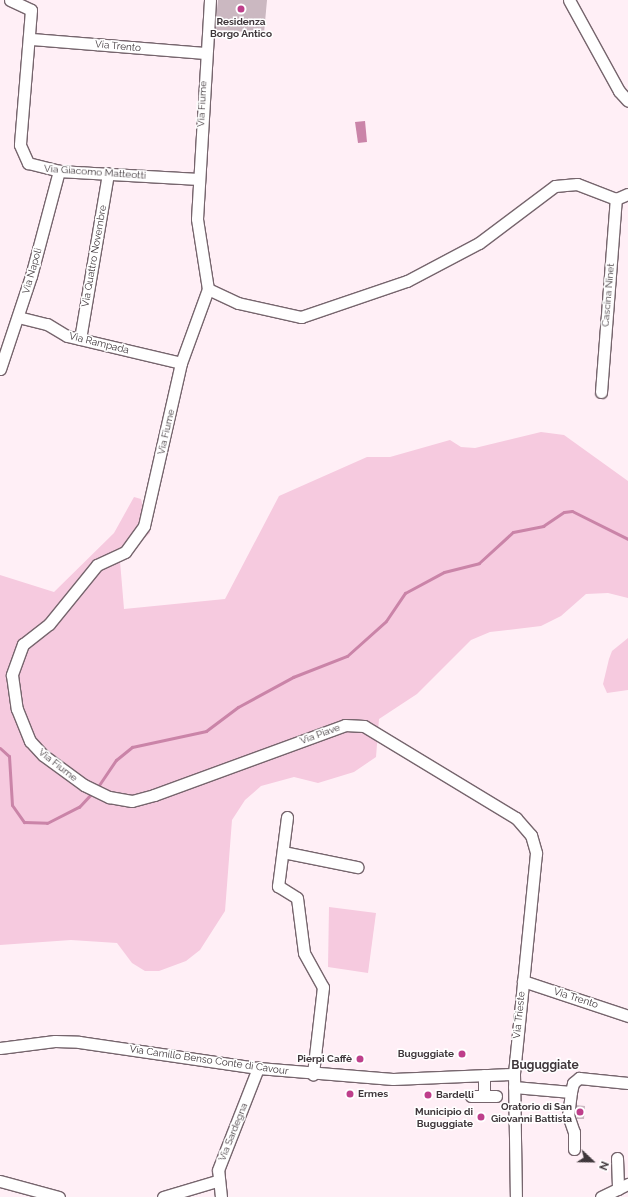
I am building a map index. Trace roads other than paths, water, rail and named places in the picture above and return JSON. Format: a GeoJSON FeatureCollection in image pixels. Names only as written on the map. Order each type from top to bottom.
{"type":"FeatureCollection","features":[{"type":"Feature","properties":{"kind":"street","name":"Via Giacomo Matteotti"},"geometry":{"type":"LineString","coordinates":[[10,0],[31,10],[22,155],[38,167],[59,171],[198,179]]}},
{"type":"Feature","properties":{"kind":"street","name":"Via Fiume"},"geometry":{"type":"LineString","coordinates":[[109,797],[84,785],[30,741],[17,709],[12,675],[23,644],[49,624],[89,573],[103,562],[125,552],[140,535],[181,363],[208,289],[197,218],[205,53],[210,0]]}},
{"type":"Feature","properties":{"kind":"street"},"geometry":{"type":"LineString","coordinates":[[569,0],[619,91],[628,101]]}},
{"type":"Feature","properties":{"kind":"street","name":"Via Trento"},"geometry":{"type":"LineString","coordinates":[[30,40],[205,53]]}},
{"type":"Feature","properties":{"kind":"street","name":"Via Napoli"},"geometry":{"type":"LineString","coordinates":[[0,369],[18,317],[59,171]]}},
{"type":"Feature","properties":{"kind":"street","name":"Via Quattro Novembre"},"geometry":{"type":"LineString","coordinates":[[80,339],[108,173]]}},
{"type":"Feature","properties":{"kind":"street"},"geometry":{"type":"LineString","coordinates":[[208,289],[238,303],[301,317],[407,281],[479,243],[555,186],[577,184],[616,199],[628,194]]}},
{"type":"Feature","properties":{"kind":"street","name":"Cascina Ninet"},"geometry":{"type":"LineString","coordinates":[[601,392],[616,199]]}},
{"type":"Feature","properties":{"kind":"street","name":"Via Rampada"},"geometry":{"type":"LineString","coordinates":[[18,317],[80,339],[181,363]]}},
{"type":"Feature","properties":{"kind":"street","name":"Via Piave"},"geometry":{"type":"LineString","coordinates":[[109,797],[132,801],[154,795],[345,725],[364,726],[516,818],[531,835]]}},
{"type":"Feature","properties":{"kind":"street"},"geometry":{"type":"LineString","coordinates":[[288,817],[278,886],[298,898],[304,953],[322,987],[313,1074]]}},
{"type":"Feature","properties":{"kind":"street","name":"Via Trieste"},"geometry":{"type":"LineString","coordinates":[[516,1197],[514,1074],[536,853],[531,835]]}},
{"type":"Feature","properties":{"kind":"street"},"geometry":{"type":"LineString","coordinates":[[283,852],[357,867]]}},
{"type":"Feature","properties":{"kind":"street","name":"Via Trento"},"geometry":{"type":"LineString","coordinates":[[523,981],[628,1016]]}},
{"type":"Feature","properties":{"kind":"street","name":"Via Camillo Benso Conte di Cavour"},"geometry":{"type":"LineString","coordinates":[[0,1048],[55,1041],[79,1042],[258,1068],[313,1074],[393,1079],[514,1074]]}},
{"type":"Feature","properties":{"kind":"street","name":"Via Sardegna"},"geometry":{"type":"LineString","coordinates":[[221,1197],[217,1181],[218,1170],[258,1068]]}},
{"type":"Feature","properties":{"kind":"street"},"geometry":{"type":"LineString","coordinates":[[484,1075],[484,1096]]}},
{"type":"Feature","properties":{"kind":"street"},"geometry":{"type":"LineString","coordinates":[[574,1149],[574,1132],[568,1115],[573,1083],[580,1078],[628,1083]]}},
{"type":"Feature","properties":{"kind":"street"},"geometry":{"type":"LineString","coordinates":[[514,1087],[571,1092]]}},
{"type":"Feature","properties":{"kind":"street"},"geometry":{"type":"LineString","coordinates":[[471,1096],[496,1096]]}},
{"type":"Feature","properties":{"kind":"street"},"geometry":{"type":"LineString","coordinates":[[601,1197],[623,1186],[617,1158]]}},
{"type":"Feature","properties":{"kind":"street"},"geometry":{"type":"LineString","coordinates":[[0,1181],[59,1197]]}},
{"type":"Feature","properties":{"kind":"street"},"geometry":{"type":"LineString","coordinates":[[163,1197],[217,1181]]}},
{"type":"Feature","properties":{"kind":"waterway"},"geometry":{"type":"LineString","coordinates":[[97,788],[116,760],[132,747],[206,731],[238,707],[293,677],[347,656],[386,621],[405,593],[444,572],[479,563],[513,532],[543,526],[564,512],[572,511],[628,539]]}},
{"type":"Feature","properties":{"kind":"waterway"},"geometry":{"type":"LineString","coordinates":[[0,748],[9,756],[12,805],[24,822],[47,823],[79,807],[93,792]]}},
{"type":"Feature","properties":{"kind":"place","name":"Residenza Borgo Antico"},"geometry":{"type":"Point","coordinates":[241,9]}},
{"type":"Feature","properties":{"kind":"place","name":"Buguggiate"},"geometry":{"type":"Point","coordinates":[462,1054]}},
{"type":"Feature","properties":{"kind":"place","name":"Pierpi Caffè"},"geometry":{"type":"Point","coordinates":[360,1059]}},
{"type":"Feature","properties":{"kind":"place","name":"Ermes"},"geometry":{"type":"Point","coordinates":[350,1094]}},
{"type":"Feature","properties":{"kind":"place","name":"Bardelli"},"geometry":{"type":"Point","coordinates":[428,1095]}},
{"type":"Feature","properties":{"kind":"place","name":"Oratorio di San Giovanni Battista"},"geometry":{"type":"Point","coordinates":[580,1112]}},
{"type":"Feature","properties":{"kind":"place","name":"Municipio di Buguggiate"},"geometry":{"type":"Point","coordinates":[481,1117]}},
{"type":"Feature","properties":{"kind":"district","name":"Buguggiate"},"geometry":{"type":"Point","coordinates":[545,1066]}}]}
